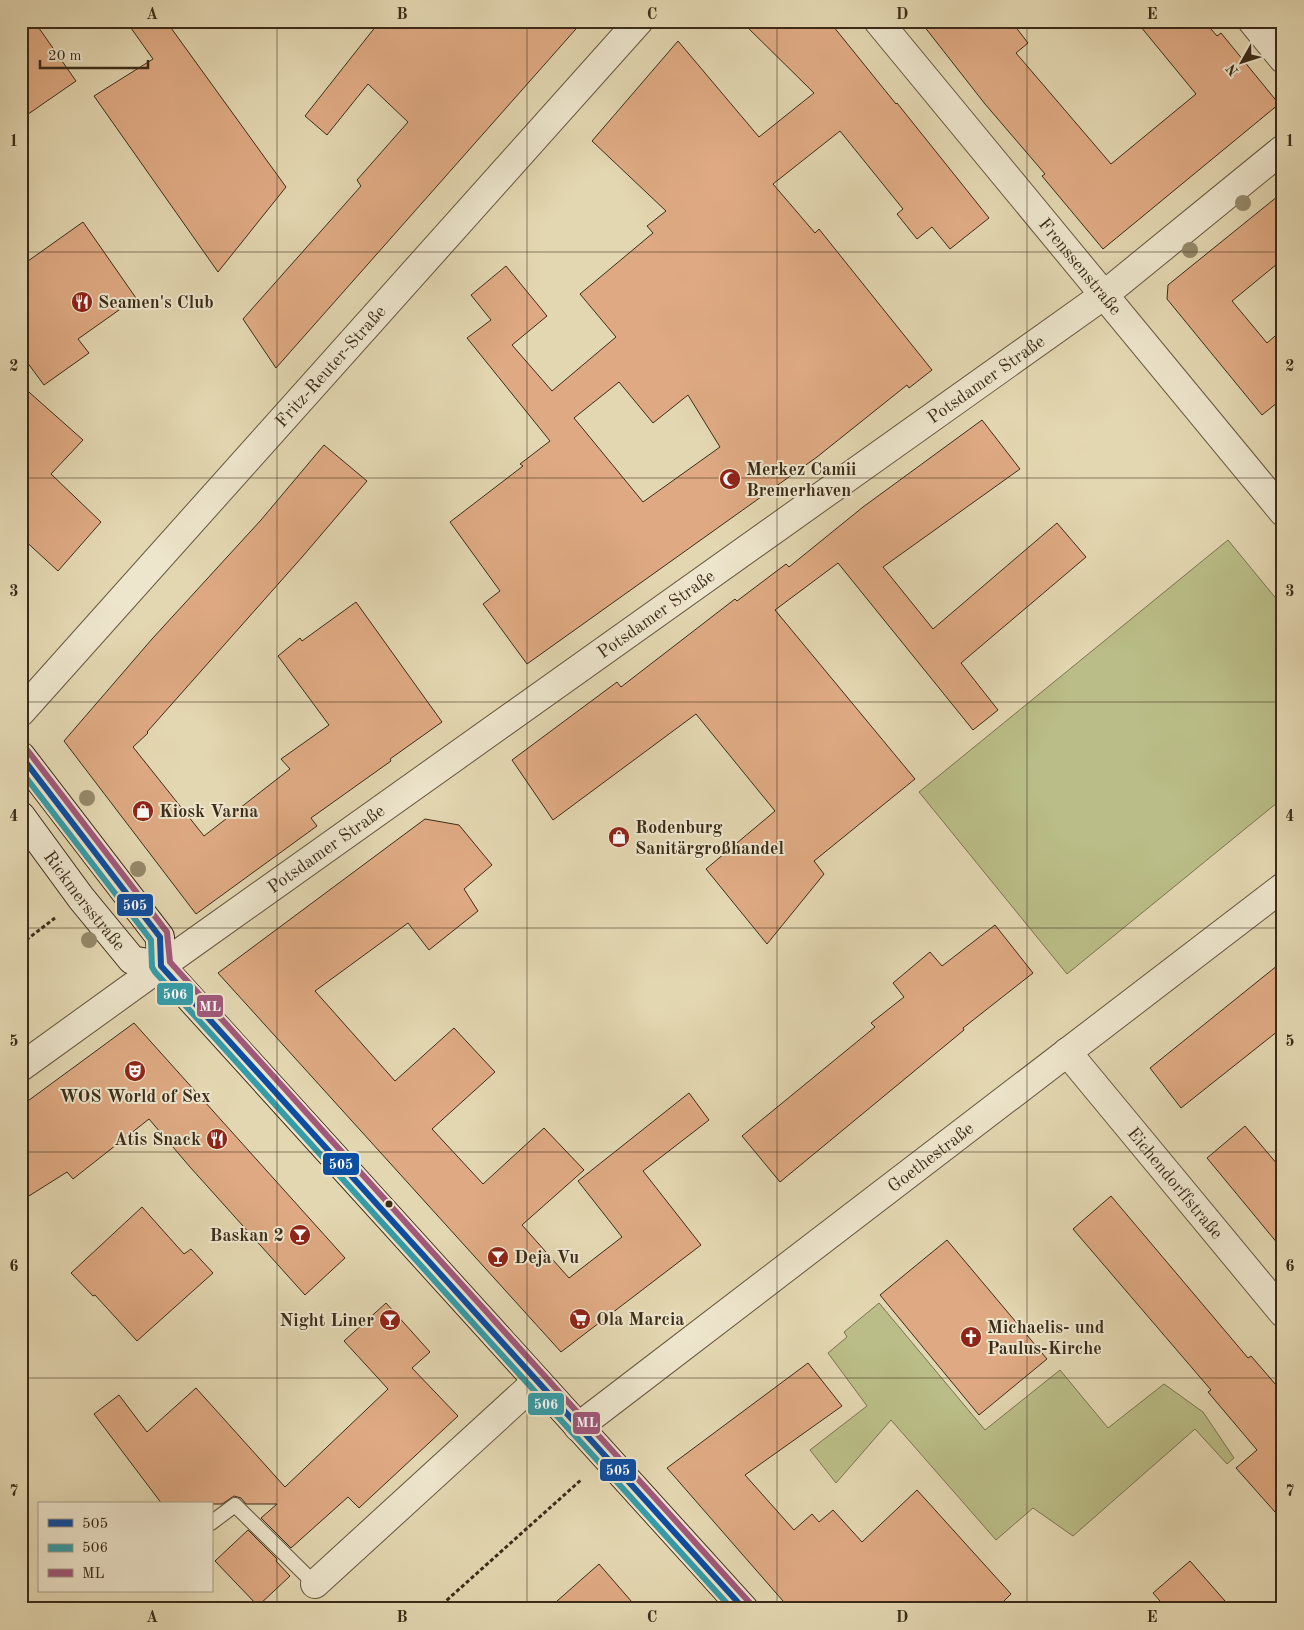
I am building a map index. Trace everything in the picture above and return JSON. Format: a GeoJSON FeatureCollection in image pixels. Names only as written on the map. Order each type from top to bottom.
{"type":"FeatureCollection","features":[{"type":"Feature","properties":{"kind":"street","name":"Fritz-Reuter-Straße"},"geometry":{"type":"LineString","coordinates":[[21,712],[639,21]]}},
{"type":"Feature","properties":{"kind":"street","name":"Frenssenstraße"},"geometry":{"type":"LineString","coordinates":[[878,21],[1283,512]]}},
{"type":"Feature","properties":{"kind":"street"},"geometry":{"type":"LineString","coordinates":[[1252,21],[1283,59]]}},
{"type":"Feature","properties":{"kind":"street","name":"Potsdamer Straße"},"geometry":{"type":"LineString","coordinates":[[21,1068],[161,966],[1104,295],[1283,149]]}},
{"type":"Feature","properties":{"kind":"street","name":"Rickmersstraße"},"geometry":{"type":"LineString","coordinates":[[21,756],[160,937],[161,966],[132,960],[81,898],[21,816]]}},
{"type":"Feature","properties":{"kind":"street","name":"Goethestraße"},"geometry":{"type":"LineString","coordinates":[[578,1427],[1283,887]]}},
{"type":"Feature","properties":{"kind":"street"},"geometry":{"type":"LineString","coordinates":[[161,966],[744,1609]]}},
{"type":"Feature","properties":{"kind":"street","name":"Eichendorffstraße"},"geometry":{"type":"LineString","coordinates":[[1067,1052],[1283,1313]]}},
{"type":"Feature","properties":{"kind":"street"},"geometry":{"type":"LineString","coordinates":[[315,1584],[537,1381]]}},
{"type":"Feature","properties":{"kind":"lane"},"geometry":{"type":"LineString","coordinates":[[212,1522],[235,1505],[315,1584]]}},
{"type":"Feature","properties":{"kind":"path"},"geometry":{"type":"LineString","coordinates":[[21,944],[55,918]]}},
{"type":"Feature","properties":{"kind":"path"},"geometry":{"type":"LineString","coordinates":[[437,1609],[606,1457]]}},
{"type":"Feature","properties":{"kind":"green space"},"geometry":{"type":"Polygon","coordinates":[[[1228,540],[1283,607],[1283,798],[1067,974],[919,792],[1228,540]]]}},
{"type":"Feature","properties":{"kind":"green space"},"geometry":{"type":"Polygon","coordinates":[[[879,1303],[985,1430],[1060,1370],[1108,1428],[1164,1384],[1203,1412],[1234,1458],[1227,1464],[1195,1429],[1073,1536],[1033,1508],[996,1540],[891,1420],[836,1483],[810,1450],[867,1406],[828,1353],[847,1337],[844,1332],[879,1303]]]}},
{"type":"Feature","properties":{"kind":"building"},"geometry":{"type":"Polygon","coordinates":[[[21,21],[34,21],[76,81],[21,119],[21,21]]]}},
{"type":"Feature","properties":{"kind":"building"},"geometry":{"type":"Polygon","coordinates":[[[126,21],[166,21],[286,187],[218,272],[94,96],[153,59],[126,21]]]}},
{"type":"Feature","properties":{"kind":"building"},"geometry":{"type":"Polygon","coordinates":[[[380,21],[583,21],[276,368],[243,319],[361,186],[357,180],[408,122],[368,84],[327,135],[305,116],[380,21]]]}},
{"type":"Feature","properties":{"kind":"building"},"geometry":{"type":"Polygon","coordinates":[[[741,21],[829,21],[989,218],[950,249],[932,227],[917,239],[897,214],[903,209],[840,131],[773,184],[815,233],[819,229],[932,370],[909,388],[907,385],[817,457],[527,664],[483,604],[500,591],[450,522],[523,466],[520,464],[550,441],[467,338],[491,320],[471,295],[506,266],[547,316],[512,345],[552,391],[616,337],[580,294],[653,233],[647,226],[666,211],[592,141],[678,41],[759,137],[814,93],[741,21]],[[619,382],[574,418],[643,502],[720,447],[688,395],[653,423],[619,382]]]}},
{"type":"Feature","properties":{"kind":"building"},"geometry":{"type":"Polygon","coordinates":[[[920,21],[1011,21],[1028,43],[1016,53],[1111,164],[1196,94],[1136,21],[1204,21],[1217,36],[1221,33],[1279,104],[1103,249],[1042,176],[1045,174],[985,104],[920,21]]]}},
{"type":"Feature","properties":{"kind":"building"},"geometry":{"type":"Polygon","coordinates":[[[1283,192],[1283,259],[1232,301],[1267,343],[1283,329],[1283,398],[1262,415],[1167,299],[1168,285],[1283,192]]]}},
{"type":"Feature","properties":{"kind":"building"},"geometry":{"type":"Polygon","coordinates":[[[83,222],[136,298],[78,339],[89,353],[44,385],[21,354],[21,266],[83,222]]]}},
{"type":"Feature","properties":{"kind":"building"},"geometry":{"type":"Polygon","coordinates":[[[21,385],[83,440],[51,474],[101,522],[58,571],[21,537],[21,385]]]}},
{"type":"Feature","properties":{"kind":"building"},"geometry":{"type":"Polygon","coordinates":[[[982,420],[1020,469],[883,567],[933,629],[1057,523],[1086,557],[961,663],[998,710],[973,730],[838,563],[775,610],[915,779],[814,861],[824,874],[767,944],[706,869],[775,811],[696,714],[553,820],[512,760],[617,682],[621,687],[735,599],[737,601],[786,564],[789,567],[863,507],[982,420]]]}},
{"type":"Feature","properties":{"kind":"building"},"geometry":{"type":"Polygon","coordinates":[[[324,445],[367,481],[148,733],[133,747],[204,836],[290,769],[281,759],[329,725],[278,656],[300,638],[302,641],[356,602],[442,722],[311,818],[317,826],[196,914],[64,741],[152,639],[261,520],[324,445]]]}},
{"type":"Feature","properties":{"kind":"building"},"geometry":{"type":"Polygon","coordinates":[[[425,819],[459,825],[492,865],[464,889],[478,911],[429,950],[408,923],[315,991],[395,1081],[454,1028],[495,1072],[432,1129],[483,1184],[544,1128],[584,1170],[522,1225],[569,1278],[622,1237],[578,1181],[689,1093],[709,1120],[643,1171],[701,1245],[561,1352],[218,973],[425,819]]]}},
{"type":"Feature","properties":{"kind":"building"},"geometry":{"type":"Polygon","coordinates":[[[995,925],[1033,973],[963,1028],[964,1030],[780,1182],[742,1136],[875,1027],[871,1023],[904,997],[893,983],[930,952],[942,966],[995,925]]]}},
{"type":"Feature","properties":{"kind":"building"},"geometry":{"type":"Polygon","coordinates":[[[1283,961],[1283,1027],[1181,1108],[1150,1068],[1283,961]]]}},
{"type":"Feature","properties":{"kind":"building"},"geometry":{"type":"Polygon","coordinates":[[[134,1023],[345,1258],[305,1295],[149,1119],[73,1179],[67,1172],[21,1201],[21,1106],[134,1023]]]}},
{"type":"Feature","properties":{"kind":"building"},"geometry":{"type":"Polygon","coordinates":[[[1245,1126],[1283,1171],[1283,1250],[1207,1158],[1245,1126]]]}},
{"type":"Feature","properties":{"kind":"building"},"geometry":{"type":"Polygon","coordinates":[[[1111,1196],[1248,1358],[1251,1356],[1283,1393],[1283,1521],[1236,1468],[1257,1450],[1208,1392],[1211,1390],[1073,1229],[1111,1196]]]}},
{"type":"Feature","properties":{"kind":"building"},"geometry":{"type":"Polygon","coordinates":[[[142,1207],[184,1254],[191,1249],[213,1273],[137,1341],[95,1295],[93,1296],[71,1273],[142,1207]]]}},
{"type":"Feature","properties":{"kind":"building","name":"Michaelis- und Paulus-Kirche"},"geometry":{"type":"Polygon","coordinates":[[[947,1240],[1047,1359],[979,1415],[880,1295],[947,1240]]]}},
{"type":"Feature","properties":{"kind":"building"},"geometry":{"type":"Polygon","coordinates":[[[386,1303],[430,1352],[412,1368],[458,1416],[359,1508],[348,1497],[291,1548],[261,1518],[277,1504],[246,1504],[241,1498],[234,1496],[222,1504],[212,1504],[212,1502],[160,1502],[94,1414],[119,1395],[147,1432],[196,1388],[285,1487],[388,1389],[344,1341],[386,1303]]]}},
{"type":"Feature","properties":{"kind":"building"},"geometry":{"type":"Polygon","coordinates":[[[808,1363],[842,1406],[745,1475],[794,1530],[812,1514],[819,1522],[833,1510],[862,1542],[917,1490],[1011,1594],[996,1609],[790,1609],[667,1468],[808,1363]]]}},
{"type":"Feature","properties":{"kind":"building"},"geometry":{"type":"Polygon","coordinates":[[[248,1530],[277,1559],[276,1561],[290,1576],[258,1606],[215,1561],[248,1530]]]}},
{"type":"Feature","properties":{"kind":"building"},"geometry":{"type":"Polygon","coordinates":[[[1190,1561],[1232,1609],[1167,1609],[1153,1593],[1190,1561]]]}},
{"type":"Feature","properties":{"kind":"building"},"geometry":{"type":"Polygon","coordinates":[[[599,1564],[638,1609],[548,1609],[599,1564]]]}},
{"type":"Feature","properties":{"kind":"transit line","name":"ML"},"geometry":{"type":"LineString","coordinates":[[28,751],[167,932],[170,962],[750,1603]]}},
{"type":"Feature","properties":{"kind":"transit line","name":"505"},"geometry":{"type":"LineString","coordinates":[[21,756],[160,937],[161,966],[744,1609]]}},
{"type":"Feature","properties":{"kind":"transit line","name":"506"},"geometry":{"type":"LineString","coordinates":[[21,771],[151,940],[152,967],[155,972],[732,1609]]}},
{"type":"Feature","properties":{"kind":"place","name":"Seamen's Club"},"geometry":{"type":"Point","coordinates":[82,302]}},
{"type":"Feature","properties":{"kind":"place","name":"Merkez Camii Bremerhaven"},"geometry":{"type":"Point","coordinates":[730,479]}},
{"type":"Feature","properties":{"kind":"place","name":"Kiosk Varna"},"geometry":{"type":"Point","coordinates":[143,811]}},
{"type":"Feature","properties":{"kind":"place","name":"Rodenburg Sanitärgroßhandel"},"geometry":{"type":"Point","coordinates":[619,837]}},
{"type":"Feature","properties":{"kind":"place","name":"WOS World of Sex"},"geometry":{"type":"Point","coordinates":[135,1071]}},
{"type":"Feature","properties":{"kind":"place","name":"Atis Snack"},"geometry":{"type":"Point","coordinates":[217,1139]}},
{"type":"Feature","properties":{"kind":"place","name":"Baskan 2"},"geometry":{"type":"Point","coordinates":[300,1235]}},
{"type":"Feature","properties":{"kind":"place","name":"Deja Vu"},"geometry":{"type":"Point","coordinates":[498,1257]}},
{"type":"Feature","properties":{"kind":"place","name":"Ola Marcia"},"geometry":{"type":"Point","coordinates":[580,1319]}},
{"type":"Feature","properties":{"kind":"place","name":"Night Liner"},"geometry":{"type":"Point","coordinates":[390,1320]}},
{"type":"Feature","properties":{"kind":"place","name":"Michaelis- und Paulus-Kirche"},"geometry":{"type":"Point","coordinates":[971,1337]}}]}
